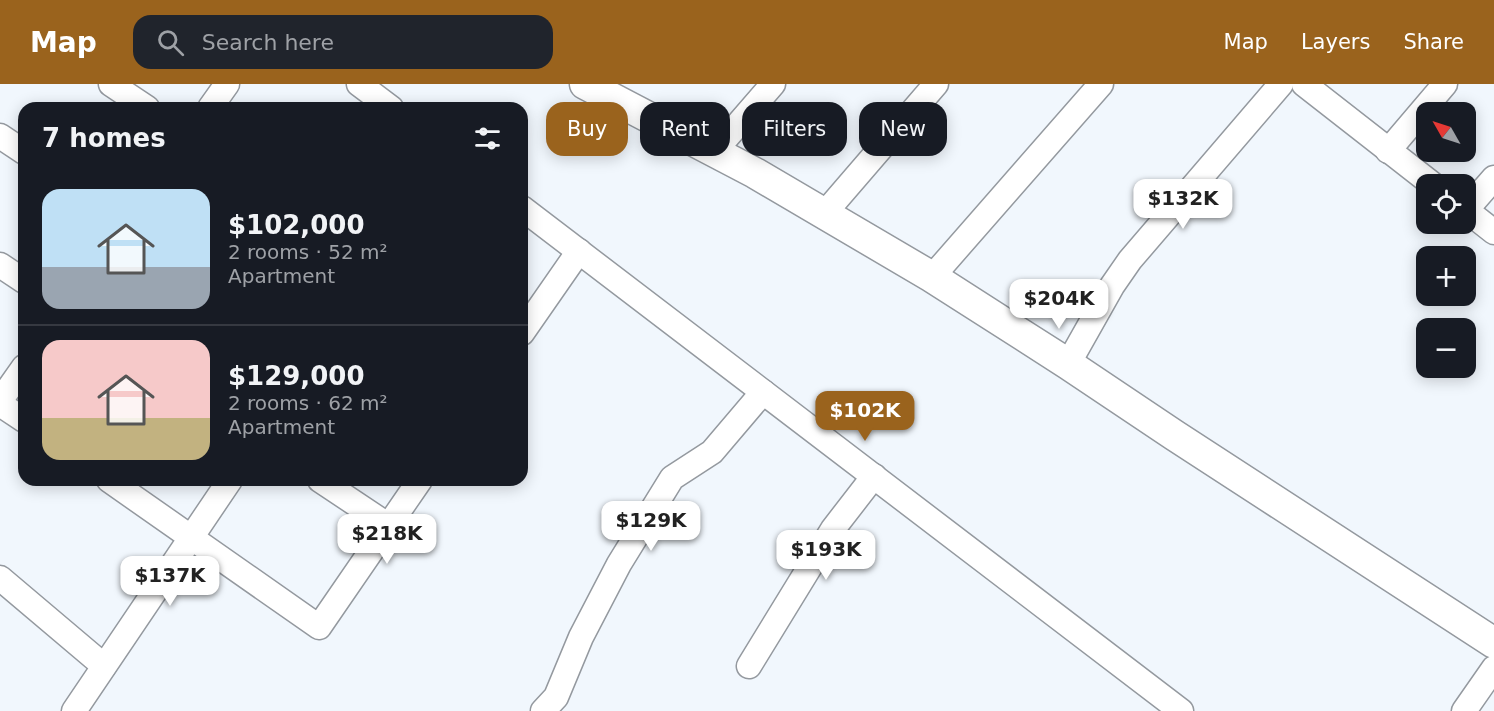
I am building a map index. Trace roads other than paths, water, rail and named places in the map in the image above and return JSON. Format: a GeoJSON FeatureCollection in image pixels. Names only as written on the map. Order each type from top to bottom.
{"type":"FeatureCollection","features":[{"type":"Feature","properties":{"kind":"street"},"geometry":{"type":"LineString","coordinates":[[111,84],[138,102]]}},
{"type":"Feature","properties":{"kind":"street"},"geometry":{"type":"LineString","coordinates":[[214,102],[227,84]]}},
{"type":"Feature","properties":{"kind":"street"},"geometry":{"type":"LineString","coordinates":[[359,84],[383,102]]}},
{"type":"Feature","properties":{"kind":"street"},"geometry":{"type":"LineString","coordinates":[[730,134],[773,84]]}},
{"type":"Feature","properties":{"kind":"street"},"geometry":{"type":"LineString","coordinates":[[824,214],[936,84]]}},
{"type":"Feature","properties":{"kind":"street"},"geometry":{"type":"LineString","coordinates":[[932,276],[1101,84]]}},
{"type":"Feature","properties":{"kind":"street"},"geometry":{"type":"LineString","coordinates":[[1068,364],[1112,286],[1130,260],[1281,84]]}},
{"type":"Feature","properties":{"kind":"street"},"geometry":{"type":"LineString","coordinates":[[1304,84],[1419,174]]}},
{"type":"Feature","properties":{"kind":"street"},"geometry":{"type":"LineString","coordinates":[[1388,151],[1445,84]]}},
{"type":"Feature","properties":{"kind":"street"},"geometry":{"type":"LineString","coordinates":[[595,86],[640,111]]}},
{"type":"Feature","properties":{"kind":"street"},"geometry":{"type":"LineString","coordinates":[[0,136],[18,148]]}},
{"type":"Feature","properties":{"kind":"street"},"geometry":{"type":"LineString","coordinates":[[722,156],[932,276],[1494,643]]}},
{"type":"Feature","properties":{"kind":"street"},"geometry":{"type":"LineString","coordinates":[[1476,199],[1494,178]]}},
{"type":"Feature","properties":{"kind":"street"},"geometry":{"type":"LineString","coordinates":[[528,213],[1181,711]]}},
{"type":"Feature","properties":{"kind":"street"},"geometry":{"type":"LineString","coordinates":[[1476,218],[1494,232]]}},
{"type":"Feature","properties":{"kind":"street"},"geometry":{"type":"LineString","coordinates":[[528,324],[579,251]]}},
{"type":"Feature","properties":{"kind":"street"},"geometry":{"type":"LineString","coordinates":[[0,265],[18,277]]}},
{"type":"Feature","properties":{"kind":"street"},"geometry":{"type":"LineString","coordinates":[[18,376],[0,402],[18,416]]}},
{"type":"Feature","properties":{"kind":"street"},"geometry":{"type":"LineString","coordinates":[[543,711],[556,698],[581,637],[619,564],[672,478],[712,452],[763,392]]}},
{"type":"Feature","properties":{"kind":"street"},"geometry":{"type":"LineString","coordinates":[[749,666],[833,529],[874,476]]}},
{"type":"Feature","properties":{"kind":"street"},"geometry":{"type":"LineString","coordinates":[[118,486],[319,627],[416,486]]}},
{"type":"Feature","properties":{"kind":"street"},"geometry":{"type":"LineString","coordinates":[[74,711],[226,486]]}},
{"type":"Feature","properties":{"kind":"street"},"geometry":{"type":"LineString","coordinates":[[329,486],[389,526]]}},
{"type":"Feature","properties":{"kind":"street"},"geometry":{"type":"LineString","coordinates":[[0,578],[104,666]]}},
{"type":"Feature","properties":{"kind":"street"},"geometry":{"type":"LineString","coordinates":[[1464,711],[1494,668]]}}]}
